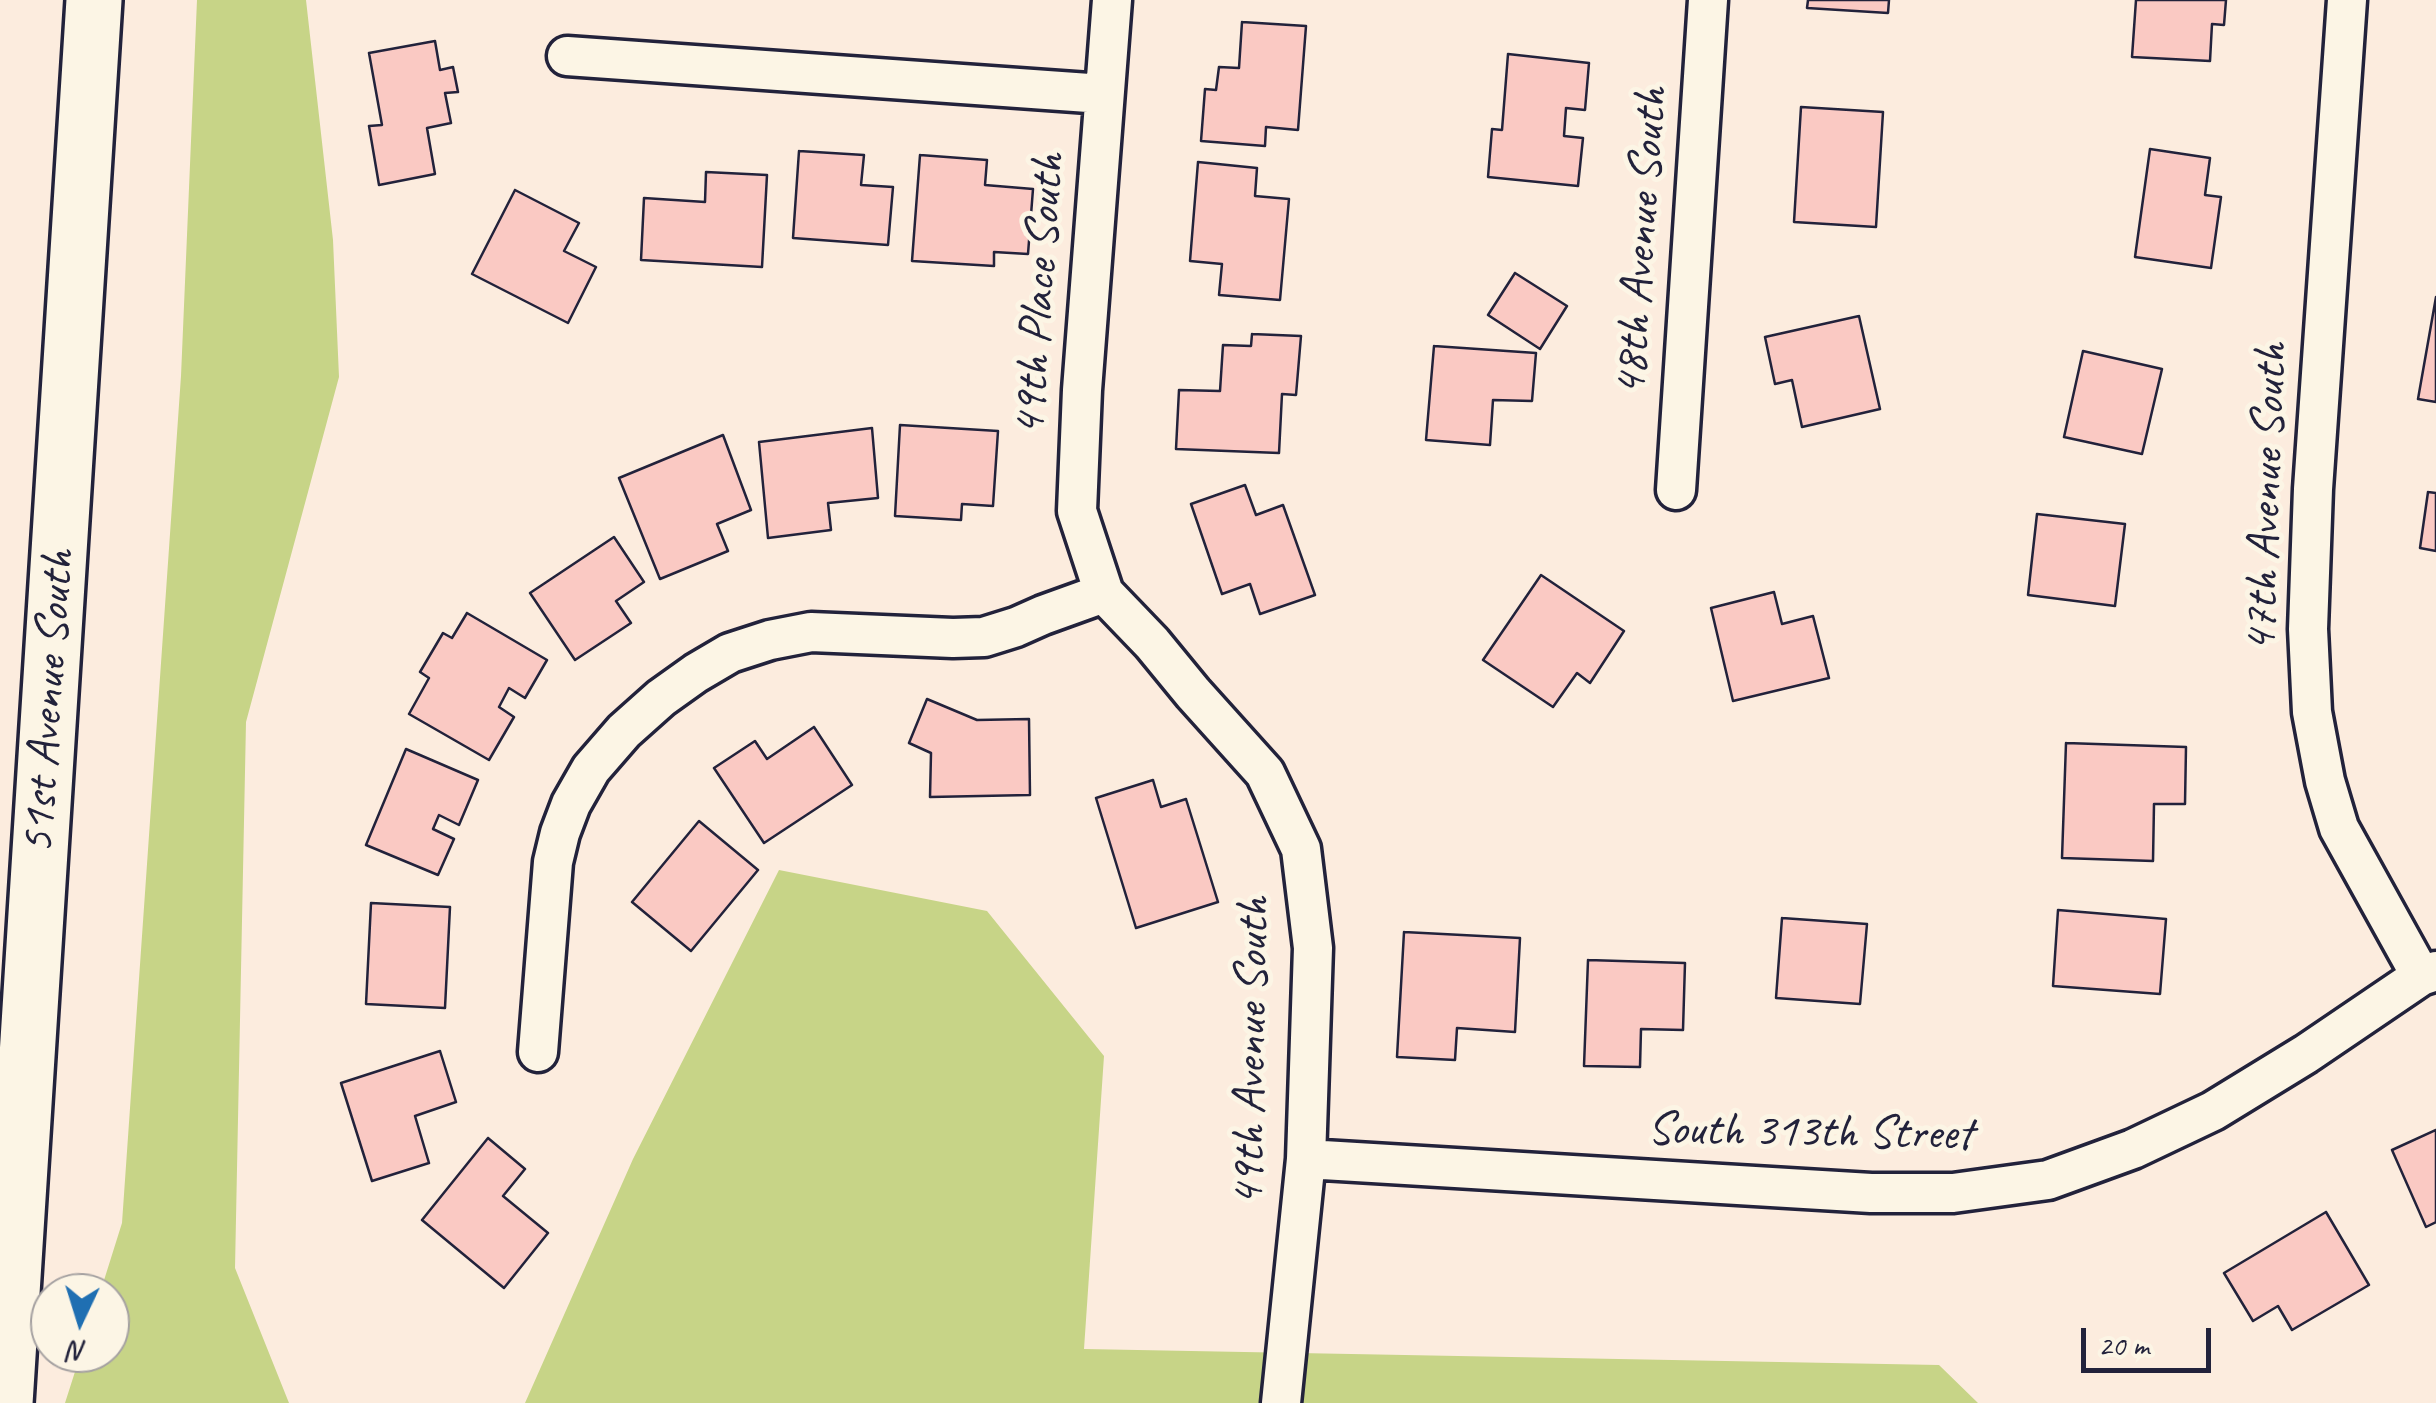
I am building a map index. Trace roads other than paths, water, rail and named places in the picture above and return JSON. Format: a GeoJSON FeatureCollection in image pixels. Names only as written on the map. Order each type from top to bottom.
{"type":"FeatureCollection","features":[{"type":"Feature","properties":{"kind":"main road","name":"51st Avenue South"},"geometry":{"type":"LineString","coordinates":[[5,1403],[94,0]]}},
{"type":"Feature","properties":{"kind":"street","name":"49th Place South"},"geometry":{"type":"LineString","coordinates":[[1104,593],[1077,511],[1082,390],[1112,0]]}},
{"type":"Feature","properties":{"kind":"street","name":"48th Avenue South"},"geometry":{"type":"LineString","coordinates":[[1676,490],[1708,0]]}},
{"type":"Feature","properties":{"kind":"street","name":"47th Avenue South"},"geometry":{"type":"LineString","coordinates":[[2347,0],[2313,489],[2310,698],[2317,744],[2339,828],[2429,974]]}},
{"type":"Feature","properties":{"kind":"street"},"geometry":{"type":"LineString","coordinates":[[567,56],[1103,94]]}},
{"type":"Feature","properties":{"kind":"street"},"geometry":{"type":"LineString","coordinates":[[538,1052],[553,862],[560,832],[591,769],[660,698],[730,653],[770,640],[811,632],[984,637],[1104,593]]}},
{"type":"Feature","properties":{"kind":"street","name":"49th Avenue South"},"geometry":{"type":"LineString","coordinates":[[1104,593],[1152,642],[1265,773],[1302,849],[1313,948],[1306,1159],[1281,1403]]}},
{"type":"Feature","properties":{"kind":"street","name":"South 313th Street"},"geometry":{"type":"LineString","coordinates":[[1306,1159],[1871,1193],[1954,1193],[2048,1180],[2132,1149],[2214,1111],[2429,974]]}}]}
